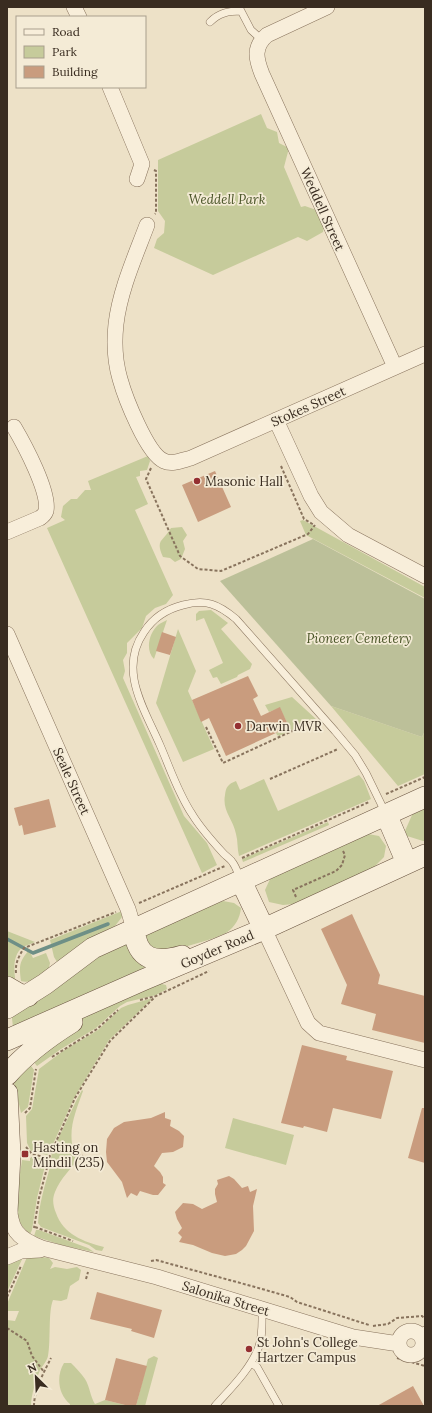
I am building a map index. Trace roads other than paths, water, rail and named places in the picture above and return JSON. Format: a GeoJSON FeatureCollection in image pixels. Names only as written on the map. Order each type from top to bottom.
{"type":"FeatureCollection","features":[{"type":"Feature","properties":{"kind":"street"},"geometry":{"type":"LineString","coordinates":[[260,44],[267,35],[327,7]]}},
{"type":"Feature","properties":{"kind":"street","name":"Weddell Street"},"geometry":{"type":"LineString","coordinates":[[260,44],[256,59],[262,74],[395,367]]}},
{"type":"Feature","properties":{"kind":"street"},"geometry":{"type":"LineString","coordinates":[[110,88],[142,164],[137,178]]}},
{"type":"Feature","properties":{"kind":"street","name":"Stokes Street"},"geometry":{"type":"LineString","coordinates":[[147,225],[125,283],[116,324],[115,351],[120,379],[138,424],[148,445],[157,456],[165,462],[175,462],[191,458],[425,354]]}},
{"type":"Feature","properties":{"kind":"street"},"geometry":{"type":"LineString","coordinates":[[276,420],[311,496],[321,512],[348,535],[425,576]]}},
{"type":"Feature","properties":{"kind":"street"},"geometry":{"type":"LineString","coordinates":[[7,532],[40,518],[44,515],[46,510],[43,491],[35,468],[14,427]]}},
{"type":"Feature","properties":{"kind":"street","name":"Seale Street"},"geometry":{"type":"LineString","coordinates":[[7,634],[128,909],[134,929]]}},
{"type":"Feature","properties":{"kind":"street"},"geometry":{"type":"LineString","coordinates":[[7,1008],[28,996],[93,948],[425,797]]}},
{"type":"Feature","properties":{"kind":"street"},"geometry":{"type":"LineString","coordinates":[[386,814],[416,859]]}},
{"type":"Feature","properties":{"kind":"street","name":"Goyder Road"},"geometry":{"type":"LineString","coordinates":[[7,1040],[143,980],[255,933],[416,859]]}},
{"type":"Feature","properties":{"kind":"street"},"geometry":{"type":"LineString","coordinates":[[241,881],[255,933],[308,1022],[318,1033],[425,1060]]}},
{"type":"Feature","properties":{"kind":"street"},"geometry":{"type":"LineString","coordinates":[[134,929],[136,940],[141,950],[151,958],[163,960],[255,933]]}},
{"type":"Feature","properties":{"kind":"street"},"geometry":{"type":"LineString","coordinates":[[12,980],[19,994],[28,996]]}},
{"type":"Feature","properties":{"kind":"street"},"geometry":{"type":"LineString","coordinates":[[7,1075],[20,1060],[50,1037],[80,1017],[115,999],[143,980]]}},
{"type":"Feature","properties":{"kind":"street"},"geometry":{"type":"LineString","coordinates":[[7,1093],[10,1155],[8,1206],[12,1225],[18,1235],[29,1247]]}},
{"type":"Feature","properties":{"kind":"street","name":"Salonika Street"},"geometry":{"type":"LineString","coordinates":[[7,1257],[15,1252],[29,1247],[157,1277],[353,1337],[399,1344],[402,1350],[408,1354],[415,1354],[423,1342]]}},
{"type":"Feature","properties":{"kind":"lane"},"geometry":{"type":"LineString","coordinates":[[210,22],[217,15],[240,9],[260,44]]}},
{"type":"Feature","properties":{"kind":"lane"},"geometry":{"type":"LineString","coordinates":[[241,881],[233,862],[209,837],[191,813],[134,684],[132,666],[137,643],[154,620],[176,606],[199,602],[213,604],[225,610],[236,619],[347,745],[366,773],[386,814]]}},
{"type":"Feature","properties":{"kind":"lane"},"geometry":{"type":"LineString","coordinates":[[215,1406],[251,1363],[258,1348],[262,1326],[262,1309]]}},
{"type":"Feature","properties":{"kind":"lane"},"geometry":{"type":"LineString","coordinates":[[251,1363],[257,1367],[279,1406]]}},
{"type":"Feature","properties":{"kind":"waterway"},"geometry":{"type":"LineString","coordinates":[[7,939],[33,953],[108,924]]}},
{"type":"Feature","properties":{"kind":"place","name":"Masonic Hall"},"geometry":{"type":"Point","coordinates":[197,481]}},
{"type":"Feature","properties":{"kind":"place","name":"Darwin MVR"},"geometry":{"type":"Point","coordinates":[238,726]}},
{"type":"Feature","properties":{"kind":"place","name":"Hasting on Mindil (235)"},"geometry":{"type":"Point","coordinates":[25,1154]}},
{"type":"Feature","properties":{"kind":"place","name":"St John's College Hartzer Campus"},"geometry":{"type":"Point","coordinates":[249,1349]}},
{"type":"Feature","properties":{"kind":"park label","name":"Weddell Park"},"geometry":{"type":"Point","coordinates":[227,199]}},
{"type":"Feature","properties":{"kind":"park label","name":"Pioneer Cemetery"},"geometry":{"type":"Point","coordinates":[359,638]}}]}
